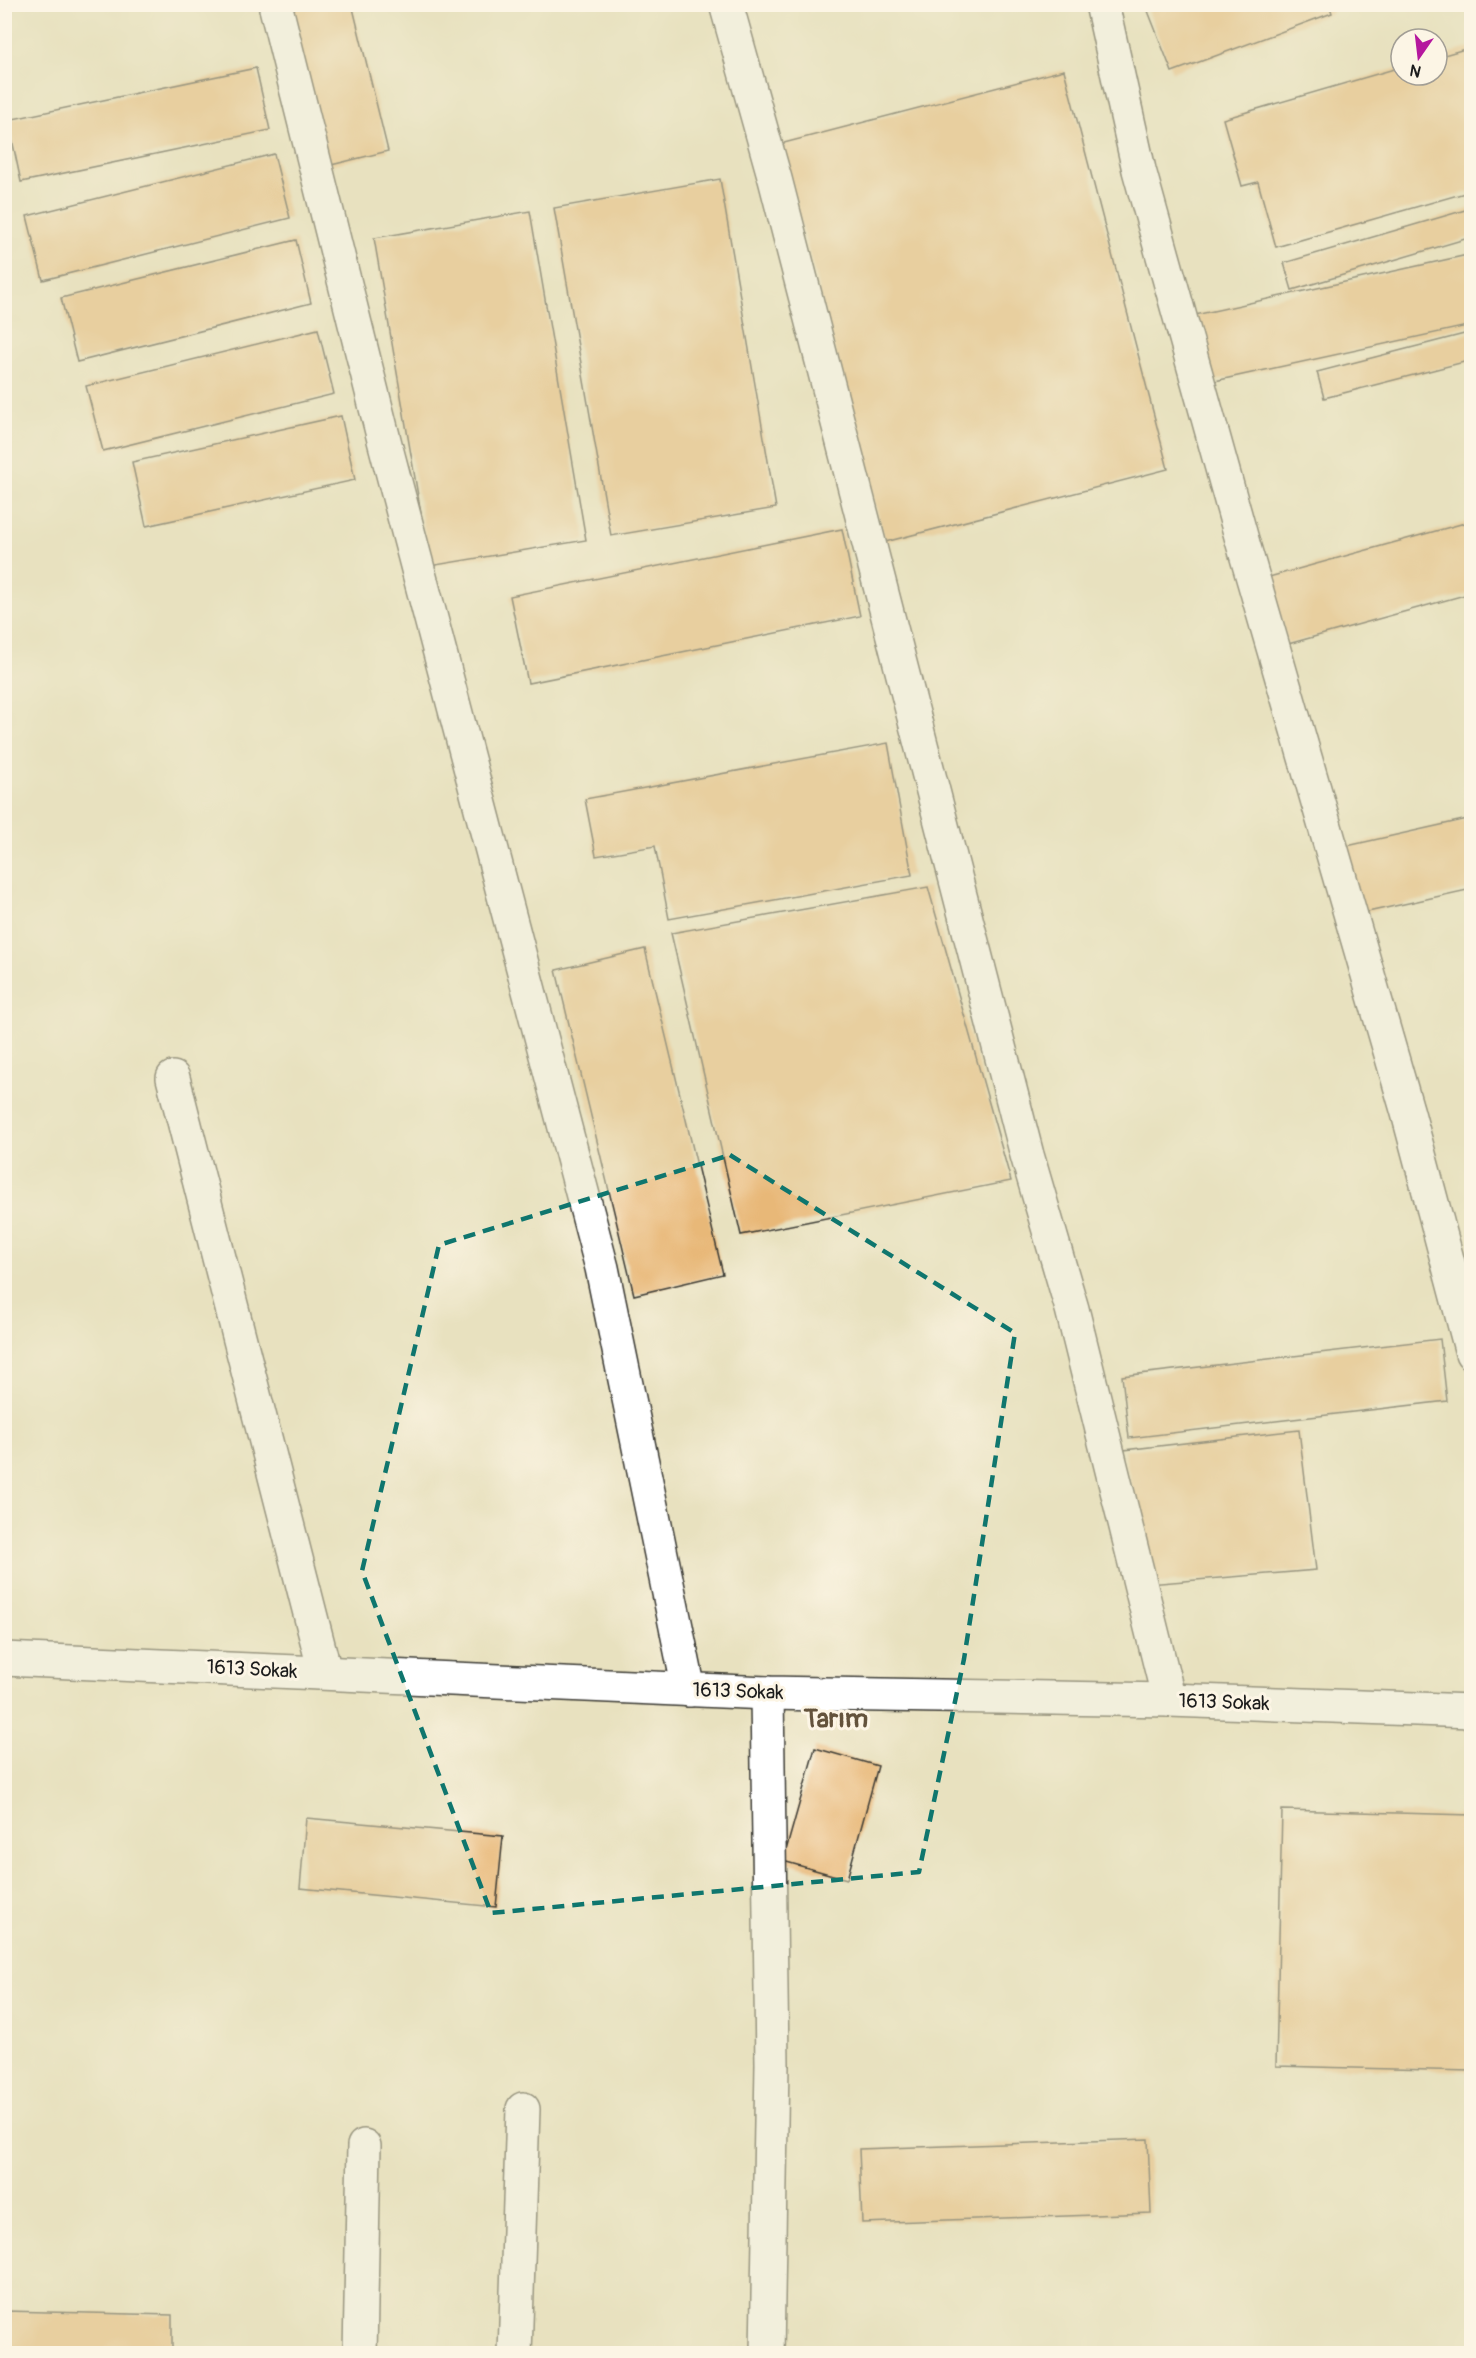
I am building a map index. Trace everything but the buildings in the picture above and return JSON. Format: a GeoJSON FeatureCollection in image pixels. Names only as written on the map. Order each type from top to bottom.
{"type":"FeatureCollection","features":[{"type":"Feature","properties":{"kind":"street"},"geometry":{"type":"LineString","coordinates":[[275,4],[385,444],[602,1268],[689,1690]]}},
{"type":"Feature","properties":{"kind":"street"},"geometry":{"type":"LineString","coordinates":[[726,4],[781,202],[1027,1155],[1072,1309],[1169,1700]]}},
{"type":"Feature","properties":{"kind":"street"},"geometry":{"type":"LineString","coordinates":[[1102,4],[1139,170],[1244,547],[1408,1113],[1472,1353]]}},
{"type":"Feature","properties":{"kind":"street"},"geometry":{"type":"LineString","coordinates":[[172,1078],[325,1672]]}},
{"type":"Feature","properties":{"kind":"street","name":"1613 Sokak"},"geometry":{"type":"LineString","coordinates":[[4,1659],[767,1693],[1169,1700],[1472,1711]]}},
{"type":"Feature","properties":{"kind":"street"},"geometry":{"type":"LineString","coordinates":[[766,2354],[772,2064],[767,1693]]}},
{"type":"Feature","properties":{"kind":"street"},"geometry":{"type":"LineString","coordinates":[[515,2354],[523,2109]]}},
{"type":"Feature","properties":{"kind":"street"},"geometry":{"type":"LineString","coordinates":[[360,2354],[364,2146]]}},
{"type":"Feature","properties":{"kind":"highlighted area"},"geometry":{"type":"Polygon","coordinates":[[[730,1155],[1015,1333],[964,1659],[919,1872],[491,1913],[362,1571],[439,1245],[730,1155]]]}},
{"type":"Feature","properties":{"kind":"district","name":"Tarım"},"geometry":{"type":"Point","coordinates":[836,1719]}}]}
